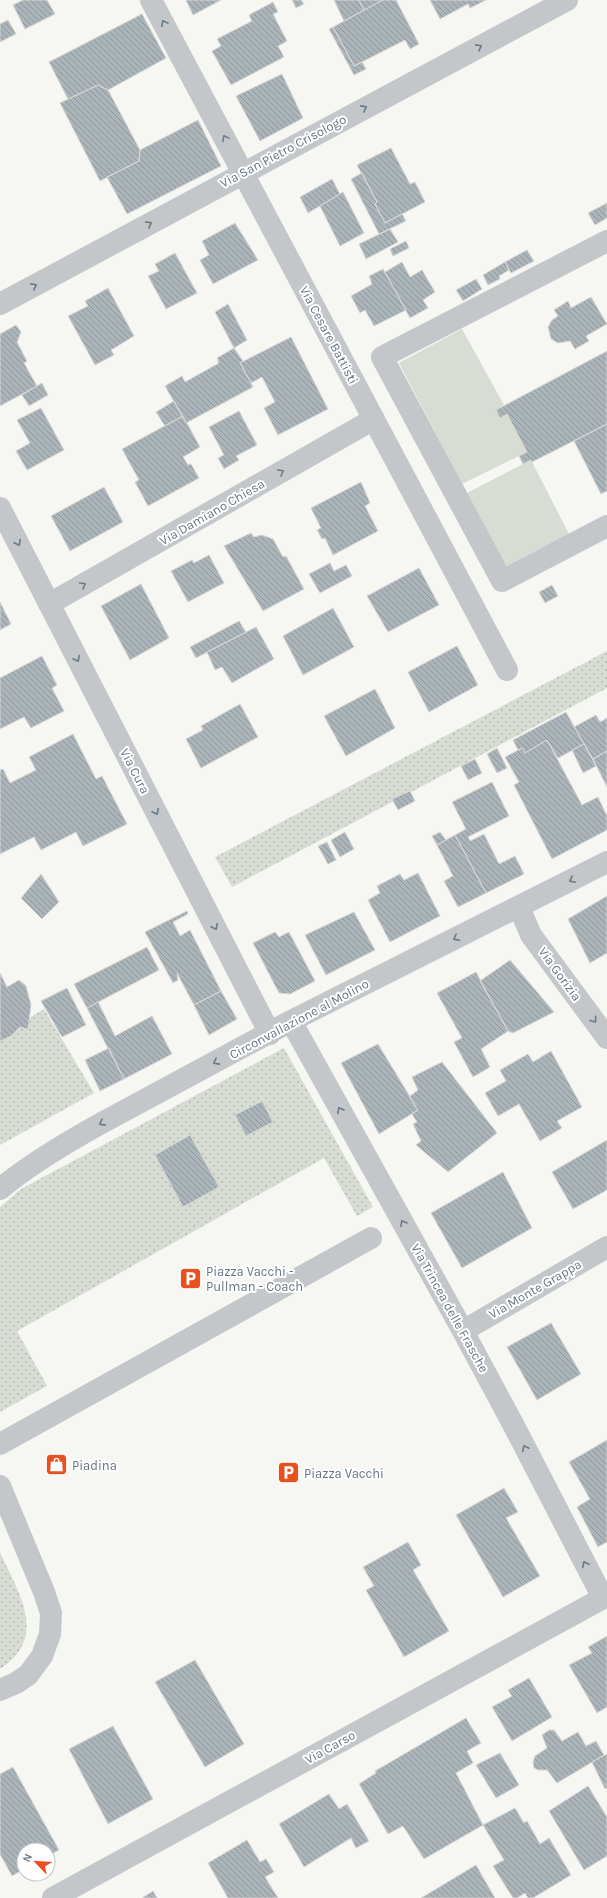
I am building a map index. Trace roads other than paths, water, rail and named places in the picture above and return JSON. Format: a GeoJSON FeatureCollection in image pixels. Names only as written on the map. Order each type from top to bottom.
{"type":"FeatureCollection","features":[{"type":"Feature","properties":{"kind":"street","name":"Via Cesare Battisti"},"geometry":{"type":"LineString","coordinates":[[151,0],[507,670]]}},
{"type":"Feature","properties":{"kind":"street","name":"Via San Pietro Crisologo"},"geometry":{"type":"LineString","coordinates":[[0,304],[243,172],[568,0]]}},
{"type":"Feature","properties":{"kind":"street"},"geometry":{"type":"LineString","coordinates":[[607,241],[378,359],[502,581],[607,526]]}},
{"type":"Feature","properties":{"kind":"street","name":"Via Damiano Chiesa"},"geometry":{"type":"LineString","coordinates":[[49,604],[374,419]]}},
{"type":"Feature","properties":{"kind":"street","name":"Via Cura"},"geometry":{"type":"LineString","coordinates":[[0,508],[270,1034]]}},
{"type":"Feature","properties":{"kind":"street","name":"Circonvallazione al Molino"},"geometry":{"type":"LineString","coordinates":[[0,1189],[17,1175],[73,1138],[270,1034],[291,1021],[607,862]]}},
{"type":"Feature","properties":{"kind":"street","name":"Via Gorizia"},"geometry":{"type":"LineString","coordinates":[[519,907],[531,935],[607,1038]]}},
{"type":"Feature","properties":{"kind":"street","name":"Via Trincea delle Frasche"},"geometry":{"type":"LineString","coordinates":[[291,1021],[463,1331],[605,1597]]}},
{"type":"Feature","properties":{"kind":"street"},"geometry":{"type":"LineString","coordinates":[[0,1444],[371,1238]]}},
{"type":"Feature","properties":{"kind":"street","name":"Via Monte Grappa"},"geometry":{"type":"LineString","coordinates":[[463,1331],[607,1248]]}},
{"type":"Feature","properties":{"kind":"street"},"geometry":{"type":"LineString","coordinates":[[0,1486],[44,1592],[51,1613],[50,1634],[42,1656],[28,1674],[0,1699]]}},
{"type":"Feature","properties":{"kind":"street","name":"Via Carso"},"geometry":{"type":"LineString","coordinates":[[53,1898],[605,1597]]}},
{"type":"Feature","properties":{"kind":"street"},"geometry":{"type":"LineString","coordinates":[[0,1690],[16,1683],[28,1674]]}},
{"type":"Feature","properties":{"kind":"place","name":"Piazza Vacchi - Pullman - Coach"},"geometry":{"type":"Point","coordinates":[190,1278]}},
{"type":"Feature","properties":{"kind":"place","name":"Piadina"},"geometry":{"type":"Point","coordinates":[57,1465]}},
{"type":"Feature","properties":{"kind":"place","name":"Piazza Vacchi"},"geometry":{"type":"Point","coordinates":[288,1473]}}]}
